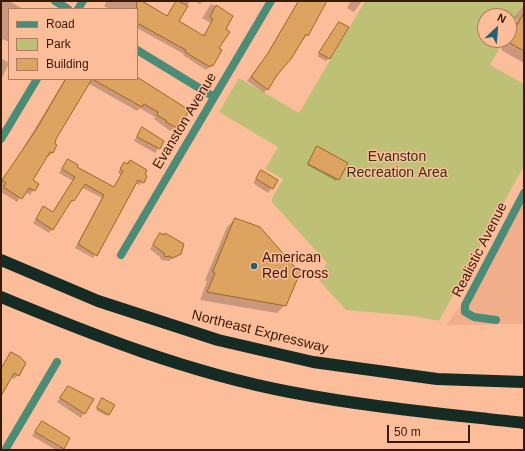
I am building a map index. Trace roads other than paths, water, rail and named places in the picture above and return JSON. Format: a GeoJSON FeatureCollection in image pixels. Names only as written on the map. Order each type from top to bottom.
{"type":"FeatureCollection","features":[{"type":"Feature","properties":{"kind":"highway","name":"Northeast Expressway"},"geometry":{"type":"LineString","coordinates":[[1,260],[98,301],[218,340],[321,363],[437,379],[524,382]]}},
{"type":"Feature","properties":{"kind":"highway"},"geometry":{"type":"LineString","coordinates":[[1,297],[86,332],[181,365],[290,392],[413,410],[524,423]]}},
{"type":"Feature","properties":{"kind":"street"},"geometry":{"type":"LineString","coordinates":[[55,1],[66,8]]}},
{"type":"Feature","properties":{"kind":"street","name":"Evanston Avenue"},"geometry":{"type":"LineString","coordinates":[[121,255],[271,1]]}},
{"type":"Feature","properties":{"kind":"street"},"geometry":{"type":"LineString","coordinates":[[138,51],[214,96]]}},
{"type":"Feature","properties":{"kind":"street"},"geometry":{"type":"LineString","coordinates":[[1,139],[36,80]]}},
{"type":"Feature","properties":{"kind":"street","name":"Realistic Avenue"},"geometry":{"type":"LineString","coordinates":[[496,320],[474,317],[465,312],[465,305],[524,193]]}},
{"type":"Feature","properties":{"kind":"street"},"geometry":{"type":"LineString","coordinates":[[5,450],[57,362]]}},
{"type":"Feature","properties":{"kind":"place","name":"American Red Cross"},"geometry":{"type":"Point","coordinates":[254,266]}},
{"type":"Feature","properties":{"kind":"park label","name":"Evanston Recreation Area"},"geometry":{"type":"Point","coordinates":[397,166]}}]}
